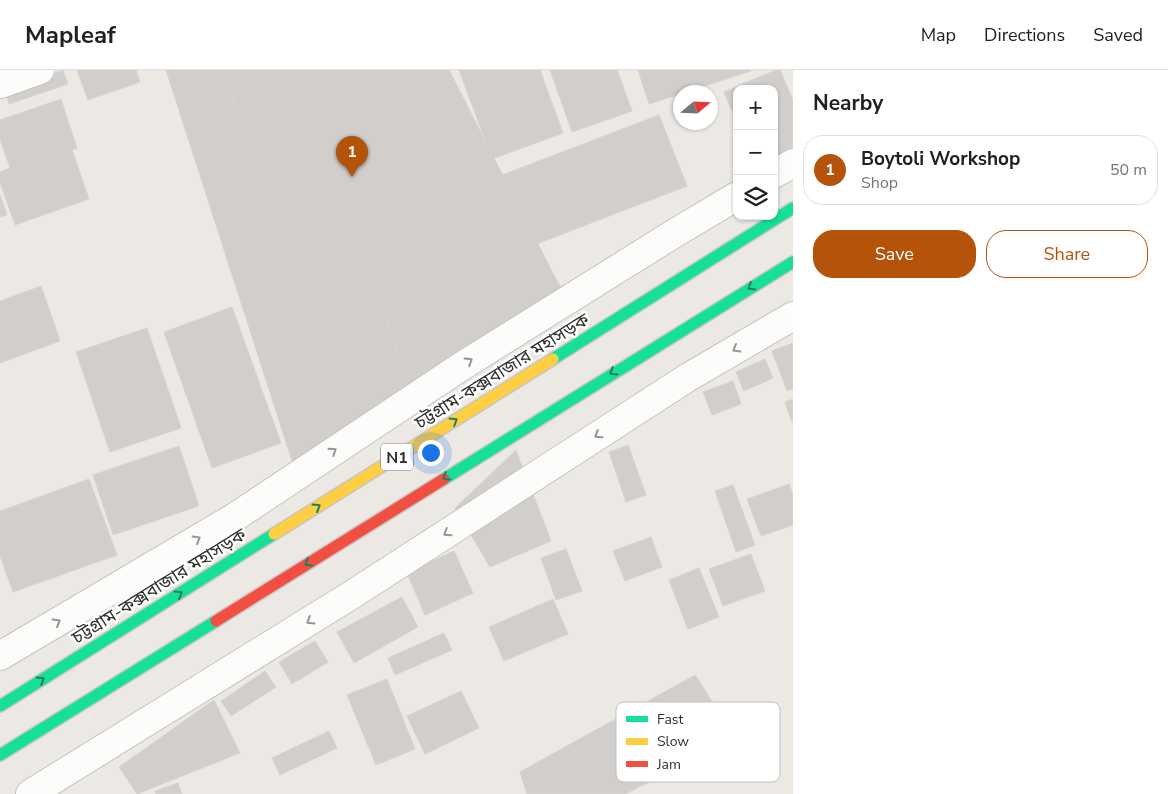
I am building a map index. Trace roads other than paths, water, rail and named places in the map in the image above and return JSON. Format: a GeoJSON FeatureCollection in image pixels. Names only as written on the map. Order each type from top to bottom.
{"type":"FeatureCollection","features":[{"type":"Feature","properties":{"kind":"highway","name":"চট্টগ্রাম-কক্সবাজার মহাসড়ক"},"geometry":{"type":"LineString","coordinates":[[0,706],[793,208]]}},
{"type":"Feature","properties":{"kind":"highway","name":"N1"},"geometry":{"type":"LineString","coordinates":[[0,755],[793,262]]}},
{"type":"Feature","properties":{"kind":"street"},"geometry":{"type":"LineString","coordinates":[[0,84],[40,70]]}},
{"type":"Feature","properties":{"kind":"street"},"geometry":{"type":"LineString","coordinates":[[778,172],[793,163]]}},
{"type":"Feature","properties":{"kind":"street"},"geometry":{"type":"LineString","coordinates":[[0,656],[235,517],[462,366],[675,232],[733,198]]}},
{"type":"Feature","properties":{"kind":"street"},"geometry":{"type":"LineString","coordinates":[[30,794],[354,594],[687,378],[793,316]]}},
{"type":"Feature","properties":{"kind":"place","name":"Boytoli Workshop"},"geometry":{"type":"Point","coordinates":[352,177]}}]}
